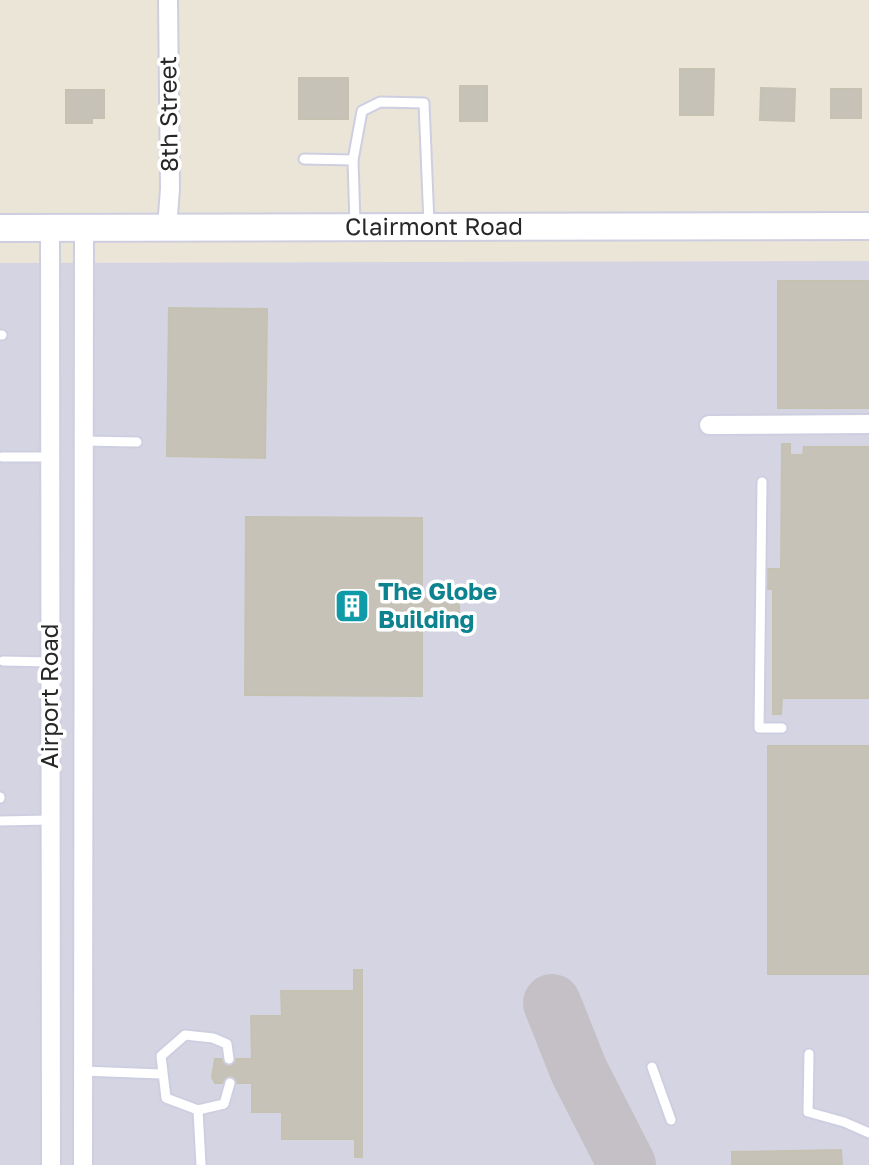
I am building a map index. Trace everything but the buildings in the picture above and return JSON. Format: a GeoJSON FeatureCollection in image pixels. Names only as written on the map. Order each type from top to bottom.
{"type":"FeatureCollection","features":[{"type":"Feature","properties":{"kind":"main road","name":"Clairmont Road"},"geometry":{"type":"LineString","coordinates":[[0,228],[869,226]]}},
{"type":"Feature","properties":{"kind":"street","name":"8th Street"},"geometry":{"type":"LineString","coordinates":[[167,228],[170,189],[168,0]]}},
{"type":"Feature","properties":{"kind":"street","name":"Airport Road"},"geometry":{"type":"LineString","coordinates":[[50,228],[51,1165]]}},
{"type":"Feature","properties":{"kind":"street","name":"Airport Road"},"geometry":{"type":"LineString","coordinates":[[83,1165],[84,228]]}},
{"type":"Feature","properties":{"kind":"street"},"geometry":{"type":"LineString","coordinates":[[709,425],[869,424]]}},
{"type":"Feature","properties":{"kind":"lane"},"geometry":{"type":"LineString","coordinates":[[355,227],[353,160],[362,111],[380,102],[424,103],[429,227]]}},
{"type":"Feature","properties":{"kind":"lane"},"geometry":{"type":"LineString","coordinates":[[304,159],[353,160]]}},
{"type":"Feature","properties":{"kind":"lane"},"geometry":{"type":"LineString","coordinates":[[83,441],[137,442]]}},
{"type":"Feature","properties":{"kind":"lane"},"geometry":{"type":"LineString","coordinates":[[2,457],[50,457]]}},
{"type":"Feature","properties":{"kind":"lane"},"geometry":{"type":"LineString","coordinates":[[762,482],[759,728],[782,728]]}},
{"type":"Feature","properties":{"kind":"lane"},"geometry":{"type":"LineString","coordinates":[[3,661],[50,662]]}},
{"type":"Feature","properties":{"kind":"lane"},"geometry":{"type":"LineString","coordinates":[[0,821],[50,820]]}},
{"type":"Feature","properties":{"kind":"lane"},"geometry":{"type":"LineString","coordinates":[[229,1059],[227,1044],[213,1038],[185,1035],[161,1056],[161,1074],[166,1098],[198,1110],[224,1104],[230,1083]]}},
{"type":"Feature","properties":{"kind":"lane"},"geometry":{"type":"LineString","coordinates":[[809,1054],[808,1112],[869,1133]]}},
{"type":"Feature","properties":{"kind":"lane"},"geometry":{"type":"LineString","coordinates":[[652,1067],[671,1120]]}},
{"type":"Feature","properties":{"kind":"lane"},"geometry":{"type":"LineString","coordinates":[[83,1071],[161,1074]]}},
{"type":"Feature","properties":{"kind":"lane"},"geometry":{"type":"LineString","coordinates":[[198,1110],[201,1165]]}},
{"type":"Feature","properties":{"kind":"shaded area"},"geometry":{"type":"Polygon","coordinates":[[[869,261],[869,1165],[0,1165],[0,263],[869,261]]]}},
{"type":"Feature","properties":{"kind":"taxiway"},"geometry":{"type":"LineString","coordinates":[[552,1003],[579,1071],[627,1165]]}},
{"type":"Feature","properties":{"kind":"place","name":"The Globe Building"},"geometry":{"type":"Point","coordinates":[352,606]}}]}
